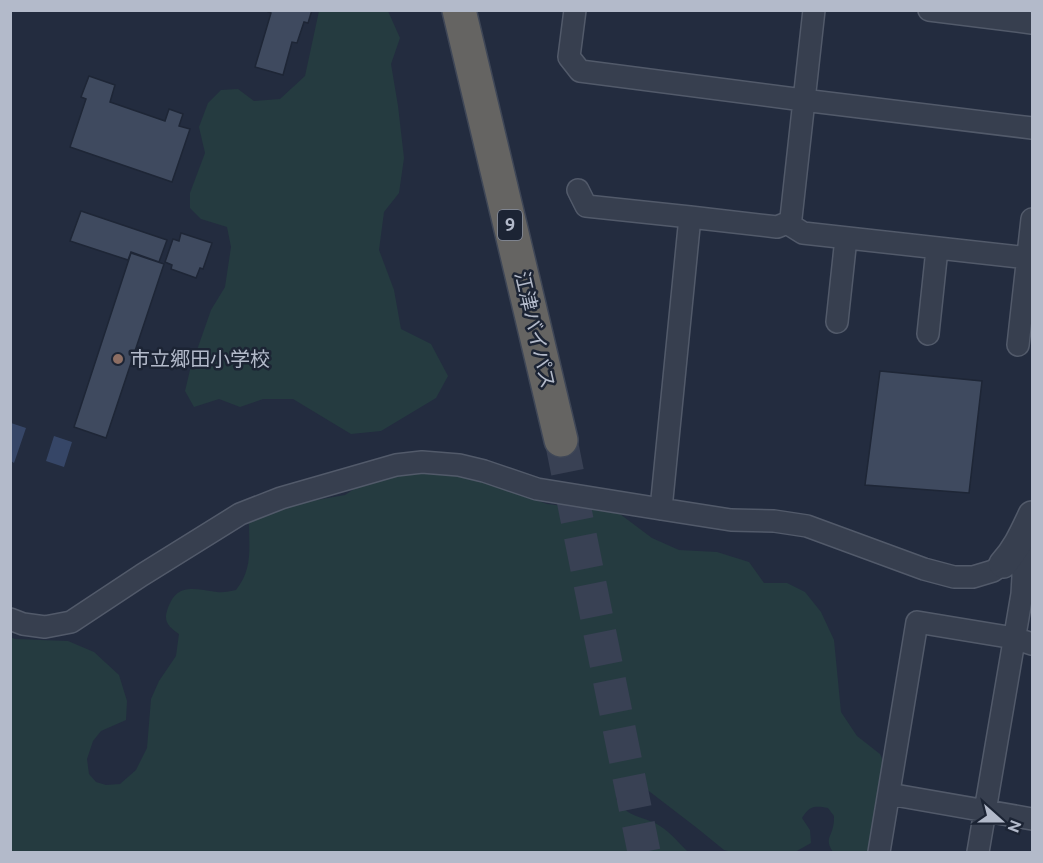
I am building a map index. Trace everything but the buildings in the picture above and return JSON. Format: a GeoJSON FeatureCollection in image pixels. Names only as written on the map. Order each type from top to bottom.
{"type":"FeatureCollection","features":[{"type":"Feature","properties":{"kind":"highway","name":"江津バイパス"},"geometry":{"type":"LineString","coordinates":[[459,10],[561,440]]}},
{"type":"Feature","properties":{"kind":"street"},"geometry":{"type":"LineString","coordinates":[[575,10],[569,57],[580,71],[1032,128]]}},
{"type":"Feature","properties":{"kind":"street"},"geometry":{"type":"LineString","coordinates":[[579,190],[586,206],[777,228],[787,223],[791,218],[814,10]]}},
{"type":"Feature","properties":{"kind":"street"},"geometry":{"type":"LineString","coordinates":[[929,10],[1032,23]]}},
{"type":"Feature","properties":{"kind":"street"},"geometry":{"type":"LineString","coordinates":[[661,510],[690,217]]}},
{"type":"Feature","properties":{"kind":"street"},"geometry":{"type":"LineString","coordinates":[[1018,345],[1032,219]]}},
{"type":"Feature","properties":{"kind":"street"},"geometry":{"type":"LineString","coordinates":[[787,223],[803,233],[1028,258]]}},
{"type":"Feature","properties":{"kind":"street"},"geometry":{"type":"LineString","coordinates":[[837,322],[846,238]]}},
{"type":"Feature","properties":{"kind":"street"},"geometry":{"type":"LineString","coordinates":[[928,334],[937,249]]}},
{"type":"Feature","properties":{"kind":"street"},"geometry":{"type":"LineString","coordinates":[[10,619],[23,624],[45,627],[70,622],[240,514],[281,498],[396,465],[422,462],[459,465],[537,489],[661,510],[731,520],[774,521],[807,526],[924,569],[954,577],[973,577],[993,571],[1003,564],[1014,552],[1032,514]]}},
{"type":"Feature","properties":{"kind":"street"},"geometry":{"type":"LineString","coordinates":[[978,852],[1023,641],[1023,576],[1020,541]]}},
{"type":"Feature","properties":{"kind":"street"},"geometry":{"type":"LineString","coordinates":[[879,852],[916,622],[1023,641]]}},
{"type":"Feature","properties":{"kind":"street"},"geometry":{"type":"LineString","coordinates":[[889,794],[1032,819]]}},
{"type":"Feature","properties":{"kind":"green space"},"geometry":{"type":"Polygon","coordinates":[[[319,11],[388,11],[400,38],[391,64],[404,158],[399,193],[384,212],[379,250],[394,290],[401,329],[431,344],[448,376],[436,398],[381,431],[351,434],[293,399],[263,399],[240,407],[219,399],[194,407],[185,391],[211,310],[225,287],[231,247],[227,227],[201,219],[190,208],[190,193],[205,153],[199,127],[208,103],[221,90],[238,89],[254,101],[280,99],[305,76],[319,11]]]}},
{"type":"Feature","properties":{"kind":"green space"},"geometry":{"type":"Polygon","coordinates":[[[420,468],[470,476],[547,504],[620,514],[652,538],[679,550],[717,552],[749,562],[764,583],[787,583],[805,592],[821,612],[834,640],[841,712],[857,736],[880,754],[887,770],[869,852],[833,852],[829,842],[834,816],[828,808],[820,807],[813,807],[802,818],[810,830],[811,843],[795,852],[724,850],[641,785],[627,784],[617,790],[616,799],[621,805],[631,813],[664,829],[688,852],[11,852],[10,637],[68,641],[94,652],[119,675],[127,701],[126,720],[101,731],[93,741],[87,759],[89,774],[96,782],[106,785],[120,784],[136,770],[147,748],[151,699],[159,681],[176,656],[179,634],[168,625],[166,619],[167,611],[175,595],[186,589],[220,592],[236,590],[248,566],[249,522],[262,512],[277,507],[345,495],[357,487],[420,468]]]}},
{"type":"Feature","properties":{"kind":"water"},"geometry":{"type":"Polygon","coordinates":[[[11,423],[26,428],[14,463],[11,461],[11,423]]]}},
{"type":"Feature","properties":{"kind":"water"},"geometry":{"type":"Polygon","coordinates":[[[54,436],[72,442],[64,467],[46,461],[54,436]]]}},
{"type":"Feature","properties":{"kind":"tunnel"},"geometry":{"type":"LineString","coordinates":[[561,440],[644,852]]}},
{"type":"Feature","properties":{"kind":"place","name":"市立郷田小学校"},"geometry":{"type":"Point","coordinates":[118,359]}}]}
